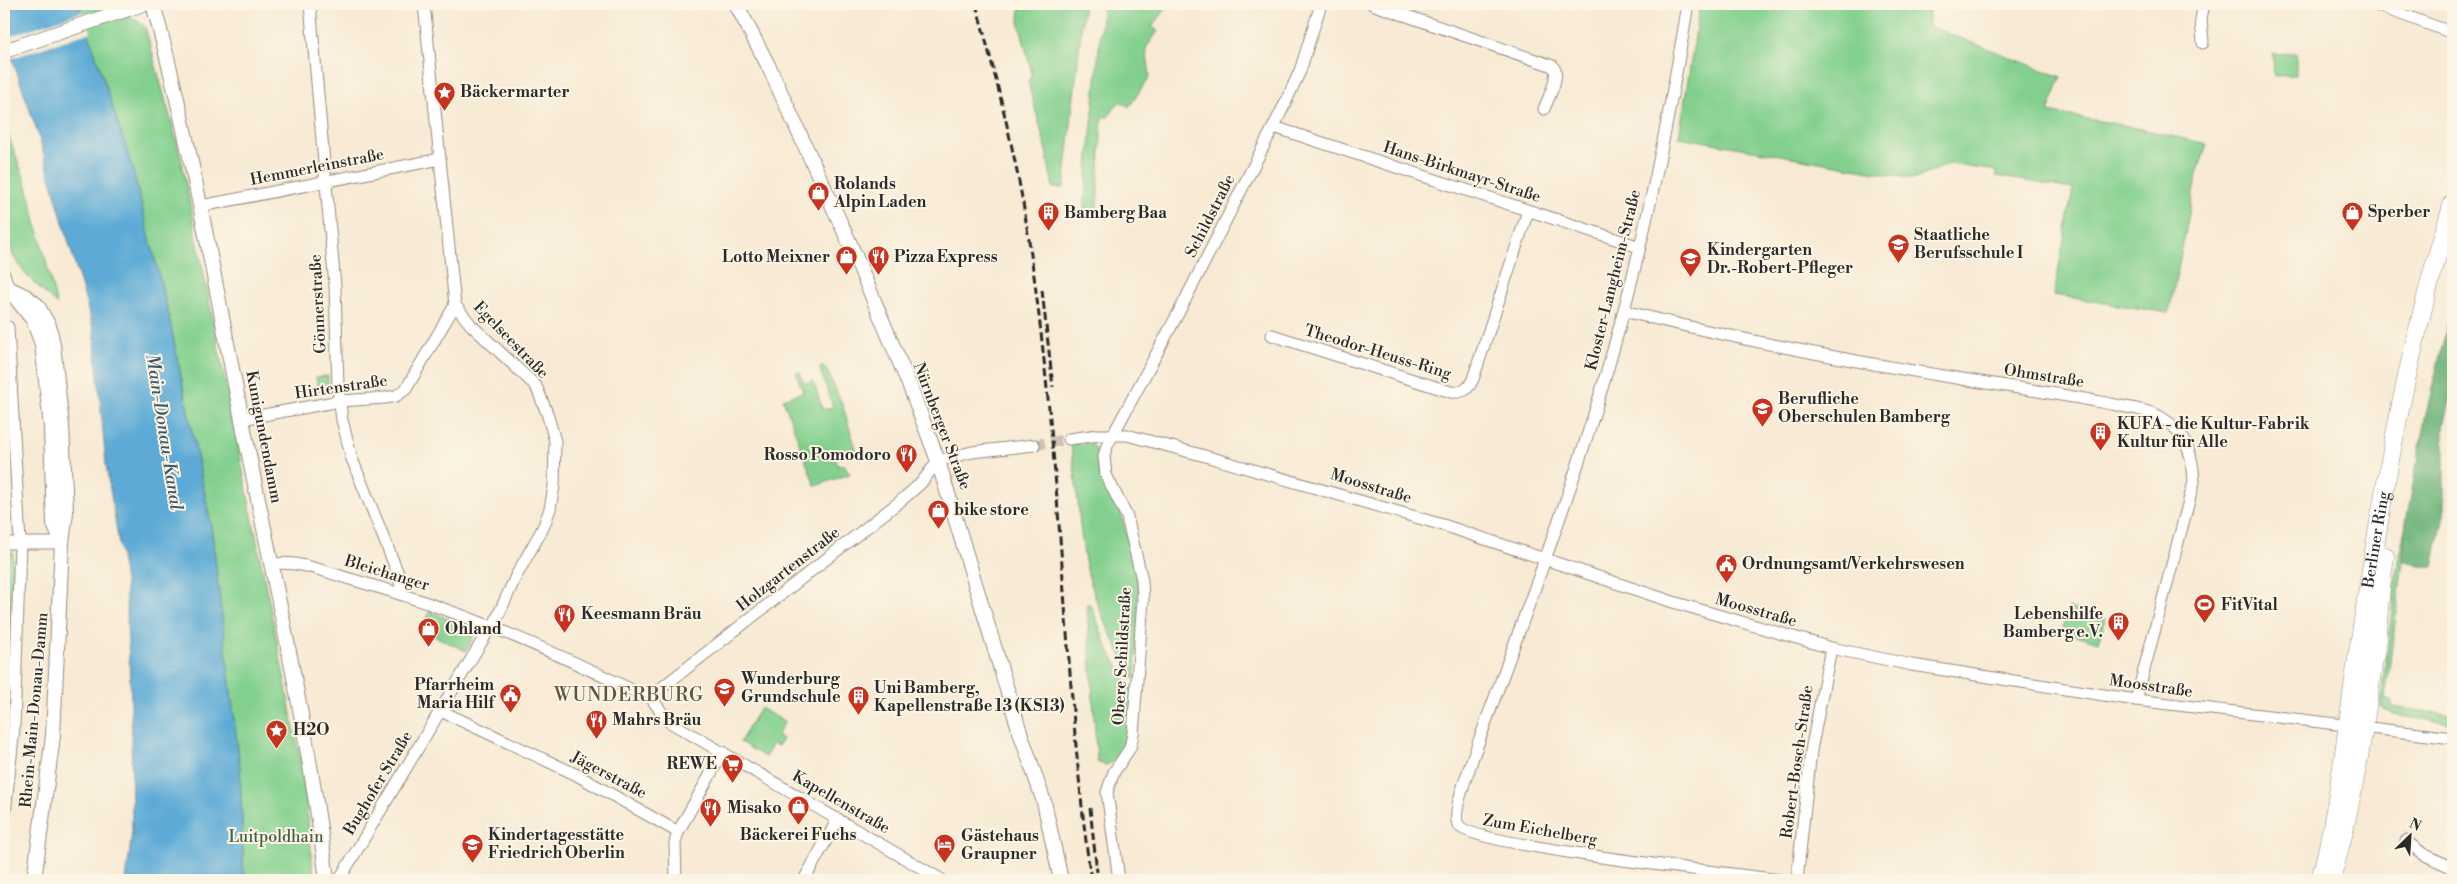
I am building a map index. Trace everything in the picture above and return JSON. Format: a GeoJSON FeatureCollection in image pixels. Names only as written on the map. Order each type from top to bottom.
{"type":"FeatureCollection","features":[{"type":"Feature","properties":{"kind":"main road","name":"Berliner Ring"},"geometry":{"type":"LineString","coordinates":[[2331,880],[2353,793],[2355,727],[2373,556],[2398,417],[2421,316],[2453,203]]}},
{"type":"Feature","properties":{"kind":"main road","name":"Berliner Ring"},"geometry":{"type":"LineString","coordinates":[[2320,880],[2355,727],[2397,473],[2419,363],[2453,237]]}},
{"type":"Feature","properties":{"kind":"street"},"geometry":{"type":"LineString","coordinates":[[4,51],[143,4]]}},
{"type":"Feature","properties":{"kind":"street","name":"Kunigundendamm"},"geometry":{"type":"LineString","coordinates":[[153,4],[200,206],[272,564],[310,760],[327,880]]}},
{"type":"Feature","properties":{"kind":"street","name":"Gönnerstraße"},"geometry":{"type":"LineString","coordinates":[[310,4],[335,286],[340,401],[346,440],[400,576],[402,594]]}},
{"type":"Feature","properties":{"kind":"street","name":"Egelseestraße"},"geometry":{"type":"LineString","coordinates":[[424,4],[455,305],[471,324],[536,386],[548,414],[555,441],[554,486],[550,509],[543,528],[516,576],[492,626]]}},
{"type":"Feature","properties":{"kind":"street","name":"Nürnberger Straße"},"geometry":{"type":"LineString","coordinates":[[736,4],[768,65],[851,246],[911,389],[938,461],[1019,730],[1044,802],[1061,880]]}},
{"type":"Feature","properties":{"kind":"street","name":"Schildstraße"},"geometry":{"type":"LineString","coordinates":[[1111,434],[1126,414],[1274,126],[1300,71],[1321,4]]}},
{"type":"Feature","properties":{"kind":"street"},"geometry":{"type":"LineString","coordinates":[[1372,4],[1553,66],[1556,76],[1544,109]]}},
{"type":"Feature","properties":{"kind":"street","name":"Kloster-Langheim-Straße"},"geometry":{"type":"LineString","coordinates":[[1546,558],[1624,311],[1666,133],[1688,4]]}},
{"type":"Feature","properties":{"kind":"street"},"geometry":{"type":"LineString","coordinates":[[2203,43],[2201,19],[2204,4]]}},
{"type":"Feature","properties":{"kind":"street"},"geometry":{"type":"LineString","coordinates":[[2373,4],[2453,33]]}},
{"type":"Feature","properties":{"kind":"street","name":"Hans-Birkmayr-Straße"},"geometry":{"type":"LineString","coordinates":[[1274,126],[1640,247]]}},
{"type":"Feature","properties":{"kind":"street","name":"Hemmerleinstraße"},"geometry":{"type":"LineString","coordinates":[[200,206],[440,159]]}},
{"type":"Feature","properties":{"kind":"street","name":"Theodor-Heuss-Ring"},"geometry":{"type":"LineString","coordinates":[[1272,336],[1451,392],[1462,392],[1467,389],[1473,379],[1528,211]]}},
{"type":"Feature","properties":{"kind":"street"},"geometry":{"type":"LineString","coordinates":[[4,274],[6,288]]}},
{"type":"Feature","properties":{"kind":"street","name":"Rhein-Main-Donau-Damm"},"geometry":{"type":"LineString","coordinates":[[6,288],[33,320],[42,344],[51,427],[54,524],[62,543],[53,736],[34,880]]}},
{"type":"Feature","properties":{"kind":"street","name":"Hirtenstraße"},"geometry":{"type":"LineString","coordinates":[[242,419],[340,401],[385,398],[402,392],[455,305]]}},
{"type":"Feature","properties":{"kind":"street","name":"Ohmstraße"},"geometry":{"type":"LineString","coordinates":[[1624,311],[1758,342],[2125,407],[2157,415],[2174,426],[2190,451],[2194,463],[2194,482],[2136,700]]}},
{"type":"Feature","properties":{"kind":"street"},"geometry":{"type":"LineString","coordinates":[[4,822],[20,543],[8,327]]}},
{"type":"Feature","properties":{"kind":"street","name":"Moosstraße"},"geometry":{"type":"LineString","coordinates":[[1069,439],[1111,434],[1154,442],[1324,489],[1546,558],[1681,604],[1831,648],[1912,665],[2136,700],[2453,738]]}},
{"type":"Feature","properties":{"kind":"street","name":"Obere Schildstraße"},"geometry":{"type":"LineString","coordinates":[[1111,434],[1104,456],[1104,466],[1129,523],[1142,580],[1143,600],[1138,692],[1130,748],[1114,772],[1107,792],[1119,880]]}},
{"type":"Feature","properties":{"kind":"street"},"geometry":{"type":"LineString","coordinates":[[938,461],[972,452],[1034,445]]}},
{"type":"Feature","properties":{"kind":"street","name":"Holzgartenstraße"},"geometry":{"type":"LineString","coordinates":[[649,695],[677,676],[884,514],[922,483],[938,461]]}},
{"type":"Feature","properties":{"kind":"street"},"geometry":{"type":"LineString","coordinates":[[4,543],[62,543]]}},
{"type":"Feature","properties":{"kind":"street","name":"Zum Eichelberg"},"geometry":{"type":"LineString","coordinates":[[1546,558],[1472,760],[1458,806],[1456,818],[1459,826],[1465,831],[1483,836],[1578,854],[1780,880]]}},
{"type":"Feature","properties":{"kind":"street","name":"Bleichanger"},"geometry":{"type":"LineString","coordinates":[[272,564],[300,566],[402,594],[492,626]]}},
{"type":"Feature","properties":{"kind":"street"},"geometry":{"type":"LineString","coordinates":[[492,626],[571,660],[640,694],[649,695],[668,721],[723,752],[678,832],[675,850],[676,880]]}},
{"type":"Feature","properties":{"kind":"street","name":"Bughofer Straße"},"geometry":{"type":"LineString","coordinates":[[339,880],[492,626]]}},
{"type":"Feature","properties":{"kind":"street","name":"Robert-Bosch-Straße"},"geometry":{"type":"LineString","coordinates":[[1797,880],[1811,751],[1831,648]]}},
{"type":"Feature","properties":{"kind":"street","name":"Jägerstraße"},"geometry":{"type":"LineString","coordinates":[[441,711],[603,789],[678,832]]}},
{"type":"Feature","properties":{"kind":"street","name":"Kapellenstraße"},"geometry":{"type":"LineString","coordinates":[[723,752],[942,880]]}},
{"type":"Feature","properties":{"kind":"street"},"geometry":{"type":"LineString","coordinates":[[804,880],[838,819]]}},
{"type":"Feature","properties":{"kind":"street"},"geometry":{"type":"LineString","coordinates":[[2406,841],[2423,854],[2453,868]]}},
{"type":"Feature","properties":{"kind":"green space","name":"Luitpoldhain"},"geometry":{"type":"Polygon","coordinates":[[[79,4],[127,4],[131,18],[140,22],[145,27],[179,149],[304,778],[314,880],[244,880],[240,767],[211,525],[168,312],[132,167],[79,4]]]}},
{"type":"Feature","properties":{"kind":"green space"},"geometry":{"type":"Polygon","coordinates":[[[1020,4],[1084,4],[1064,188],[1053,188],[1045,145],[1028,82],[1032,74],[1019,22],[1020,4]]]}},
{"type":"Feature","properties":{"kind":"green space"},"geometry":{"type":"Polygon","coordinates":[[[1103,4],[1169,4],[1152,27],[1158,31],[1146,48],[1150,76],[1129,107],[1120,101],[1108,117],[1102,117],[1097,211],[1084,209],[1103,4]]]}},
{"type":"Feature","properties":{"kind":"green space"},"geometry":{"type":"Polygon","coordinates":[[[1700,4],[1929,4],[1929,26],[2061,77],[2048,112],[2123,125],[2207,144],[2197,174],[2169,313],[2054,295],[2073,189],[1996,176],[1997,171],[1949,164],[1915,179],[1679,137],[1700,4]]]}},
{"type":"Feature","properties":{"kind":"green space"},"geometry":{"type":"Polygon","coordinates":[[[2296,53],[2296,75],[2274,76],[2273,54],[2296,53]]]}},
{"type":"Feature","properties":{"kind":"green space"},"geometry":{"type":"Polygon","coordinates":[[[4,123],[27,186],[57,305],[26,275],[13,256],[4,222],[4,123]]]}},
{"type":"Feature","properties":{"kind":"green space"},"geometry":{"type":"Polygon","coordinates":[[[2453,301],[2453,388],[2444,427],[2444,515],[2433,567],[2403,562],[2405,528],[2426,413],[2453,301]]]}},
{"type":"Feature","properties":{"kind":"green space"},"geometry":{"type":"Polygon","coordinates":[[[821,366],[826,368],[842,404],[857,452],[835,459],[838,466],[844,464],[850,474],[815,486],[783,399],[803,392],[796,373],[800,372],[804,383],[813,381],[823,410],[833,407],[820,370],[821,366]]]}},
{"type":"Feature","properties":{"kind":"green space"},"geometry":{"type":"Polygon","coordinates":[[[328,376],[328,390],[319,393],[316,377],[328,376]]]}},
{"type":"Feature","properties":{"kind":"green space"},"geometry":{"type":"Polygon","coordinates":[[[1091,443],[1099,455],[1121,514],[1139,583],[1135,680],[1111,635],[1098,604],[1087,571],[1084,555],[1071,444],[1091,443]]]}},
{"type":"Feature","properties":{"kind":"green space"},"geometry":{"type":"Polygon","coordinates":[[[2405,528],[2403,562],[2385,699],[2392,700],[2392,707],[2453,715],[2453,724],[2394,715],[2380,706],[2398,561],[2405,528]]]}},
{"type":"Feature","properties":{"kind":"green space"},"geometry":{"type":"Polygon","coordinates":[[[4,552],[13,552],[5,746],[4,746],[4,552]]]}},
{"type":"Feature","properties":{"kind":"green space"},"geometry":{"type":"Polygon","coordinates":[[[1087,604],[1091,605],[1107,647],[1133,692],[1129,740],[1115,761],[1105,765],[1097,762],[1087,604]]]}},
{"type":"Feature","properties":{"kind":"green space"},"geometry":{"type":"Polygon","coordinates":[[[2069,608],[2105,619],[2098,642],[2062,631],[2069,608]]]}},
{"type":"Feature","properties":{"kind":"green space"},"geometry":{"type":"Polygon","coordinates":[[[430,611],[476,631],[466,651],[422,630],[430,611]]]}},
{"type":"Feature","properties":{"kind":"green space"},"geometry":{"type":"Polygon","coordinates":[[[760,708],[785,722],[777,735],[782,739],[778,746],[773,744],[765,757],[740,742],[760,708]]]}},
{"type":"Feature","properties":{"kind":"water","name":"Main-Donau-Kanal"},"geometry":{"type":"Polygon","coordinates":[[[4,4],[79,4],[132,167],[168,312],[211,525],[240,767],[244,880],[126,880],[132,832],[131,700],[125,581],[106,465],[94,331],[38,134],[4,35],[4,4]]]}},
{"type":"Feature","properties":{"kind":"pier"},"geometry":{"type":"Polygon","coordinates":[[[84,11],[91,32],[9,59],[4,38],[84,11]]]}},
{"type":"Feature","properties":{"kind":"tunnel"},"geometry":{"type":"LineString","coordinates":[[1034,445],[1069,439]]}},
{"type":"Feature","properties":{"kind":"railway"},"geometry":{"type":"LineString","coordinates":[[976,4],[996,78],[1013,153],[1023,203],[1035,284],[1045,365],[1078,766],[1091,880]]}},
{"type":"Feature","properties":{"kind":"railway"},"geometry":{"type":"LineString","coordinates":[[1042,290],[1053,387]]}},
{"type":"Feature","properties":{"kind":"railway"},"geometry":{"type":"LineString","coordinates":[[1090,808],[1097,872]]}},
{"type":"Feature","properties":{"kind":"place","name":"Bäckermarter"},"geometry":{"type":"Point","coordinates":[444,111]}},
{"type":"Feature","properties":{"kind":"place","name":"Rolands Alpin Laden"},"geometry":{"type":"Point","coordinates":[818,212]}},
{"type":"Feature","properties":{"kind":"place","name":"Sperber"},"geometry":{"type":"Point","coordinates":[2352,231]}},
{"type":"Feature","properties":{"kind":"place","name":"Bamberg Baa"},"geometry":{"type":"Point","coordinates":[1048,232]}},
{"type":"Feature","properties":{"kind":"place","name":"Staatliche Berufsschule I"},"geometry":{"type":"Point","coordinates":[1898,263]}},
{"type":"Feature","properties":{"kind":"place","name":"Lotto Meixner"},"geometry":{"type":"Point","coordinates":[846,276]}},
{"type":"Feature","properties":{"kind":"place","name":"Pizza Express"},"geometry":{"type":"Point","coordinates":[878,276]}},
{"type":"Feature","properties":{"kind":"place","name":"Kindergarten Dr.-Robert-Pfleger"},"geometry":{"type":"Point","coordinates":[1691,278]}},
{"type":"Feature","properties":{"kind":"place","name":"Berufliche Oberschulen Bamberg"},"geometry":{"type":"Point","coordinates":[1762,427]}},
{"type":"Feature","properties":{"kind":"place","name":"KUFA - die Kultur-Fabrik Kultur für Alle"},"geometry":{"type":"Point","coordinates":[2101,452]}},
{"type":"Feature","properties":{"kind":"place","name":"Rosso Pomodoro"},"geometry":{"type":"Point","coordinates":[907,474]}},
{"type":"Feature","properties":{"kind":"place","name":"bike store"},"geometry":{"type":"Point","coordinates":[938,529]}},
{"type":"Feature","properties":{"kind":"place","name":"Ordnungsamt/Verkehrswesen"},"geometry":{"type":"Point","coordinates":[1726,583]}},
{"type":"Feature","properties":{"kind":"place","name":"FitVital"},"geometry":{"type":"Point","coordinates":[2205,624]}},
{"type":"Feature","properties":{"kind":"place","name":"Keesmann Bräu"},"geometry":{"type":"Point","coordinates":[565,633]}},
{"type":"Feature","properties":{"kind":"place","name":"Lebenshilfe Bamberg e.V."},"geometry":{"type":"Point","coordinates":[2119,642]}},
{"type":"Feature","properties":{"kind":"place","name":"Ohland"},"geometry":{"type":"Point","coordinates":[429,648]}},
{"type":"Feature","properties":{"kind":"place","name":"Wunderburg Grundschule"},"geometry":{"type":"Point","coordinates":[725,707]}},
{"type":"Feature","properties":{"kind":"place","name":"Pfarrheim Maria Hilf"},"geometry":{"type":"Point","coordinates":[510,713]}},
{"type":"Feature","properties":{"kind":"place","name":"Uni Bamberg, Kapellenstraße 13 (KS13)"},"geometry":{"type":"Point","coordinates":[858,716]}},
{"type":"Feature","properties":{"kind":"place","name":"Mahrs Bräu"},"geometry":{"type":"Point","coordinates":[596,739]}},
{"type":"Feature","properties":{"kind":"place","name":"H2O"},"geometry":{"type":"Point","coordinates":[277,749]}},
{"type":"Feature","properties":{"kind":"place","name":"REWE"},"geometry":{"type":"Point","coordinates":[733,783]}},
{"type":"Feature","properties":{"kind":"place","name":"Bäckerei Fuchs"},"geometry":{"type":"Point","coordinates":[798,825]}},
{"type":"Feature","properties":{"kind":"place","name":"Misako"},"geometry":{"type":"Point","coordinates":[711,827]}},
{"type":"Feature","properties":{"kind":"place","name":"Kindertagesstätte Friedrich Oberlin"},"geometry":{"type":"Point","coordinates":[472,863]}},
{"type":"Feature","properties":{"kind":"place","name":"Gästehaus Graupner"},"geometry":{"type":"Point","coordinates":[945,864]}},
{"type":"Feature","properties":{"kind":"district","name":"WUNDERBURG"},"geometry":{"type":"Point","coordinates":[629,695]}}]}
